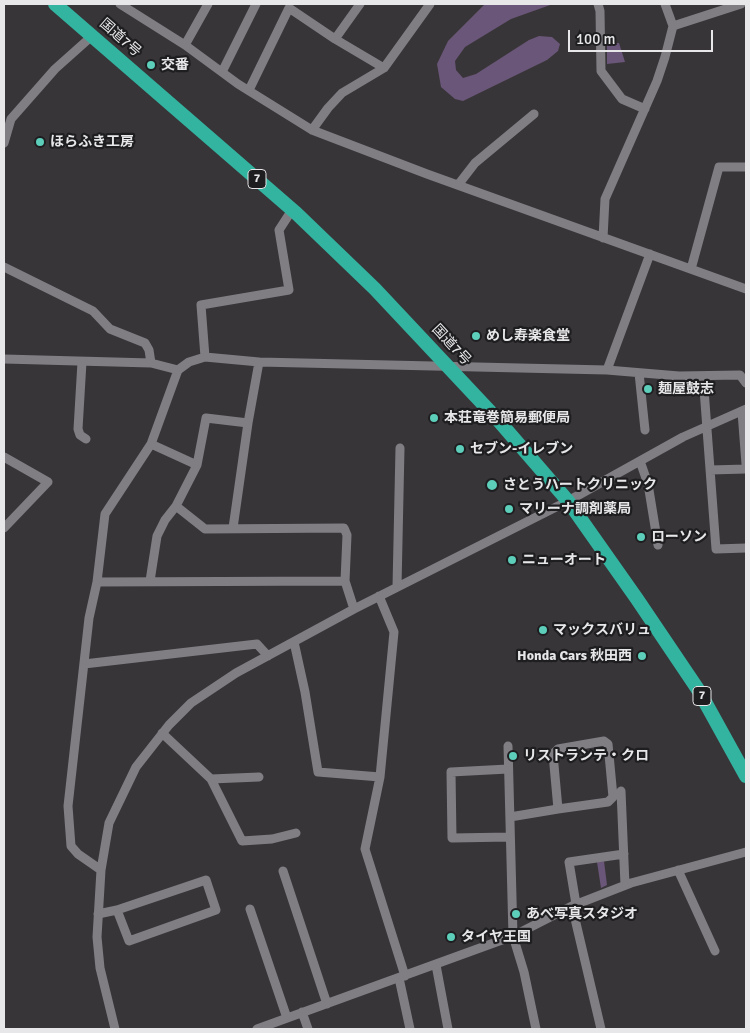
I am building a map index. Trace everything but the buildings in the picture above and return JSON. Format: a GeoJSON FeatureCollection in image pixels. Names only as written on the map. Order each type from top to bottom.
{"type":"FeatureCollection","features":[{"type":"Feature","properties":{"kind":"highway","name":"国道7号"},"geometry":{"type":"LineString","coordinates":[[55,4],[292,210],[375,289],[498,420],[568,502],[637,599],[699,691],[746,776]]}},
{"type":"Feature","properties":{"kind":"street"},"geometry":{"type":"LineString","coordinates":[[120,4],[312,130],[746,289]]}},
{"type":"Feature","properties":{"kind":"street"},"geometry":{"type":"LineString","coordinates":[[185,45],[208,4]]}},
{"type":"Feature","properties":{"kind":"street"},"geometry":{"type":"LineString","coordinates":[[222,72],[256,4]]}},
{"type":"Feature","properties":{"kind":"street"},"geometry":{"type":"LineString","coordinates":[[335,39],[360,4]]}},
{"type":"Feature","properties":{"kind":"street"},"geometry":{"type":"LineString","coordinates":[[312,130],[342,93],[384,68],[430,4]]}},
{"type":"Feature","properties":{"kind":"street"},"geometry":{"type":"LineString","coordinates":[[598,4],[600,11],[601,71],[622,99],[645,109]]}},
{"type":"Feature","properties":{"kind":"street"},"geometry":{"type":"LineString","coordinates":[[603,238],[605,199],[660,73],[673,26],[665,4]]}},
{"type":"Feature","properties":{"kind":"street"},"geometry":{"type":"LineString","coordinates":[[673,26],[741,4]]}},
{"type":"Feature","properties":{"kind":"street"},"geometry":{"type":"LineString","coordinates":[[249,90],[290,6],[335,39],[384,68]]}},
{"type":"Feature","properties":{"kind":"street"},"geometry":{"type":"LineString","coordinates":[[4,143],[7,119],[56,69],[92,36]]}},
{"type":"Feature","properties":{"kind":"street"},"geometry":{"type":"LineString","coordinates":[[458,185],[475,163],[534,114]]}},
{"type":"Feature","properties":{"kind":"street"},"geometry":{"type":"LineString","coordinates":[[691,269],[718,167],[746,168]]}},
{"type":"Feature","properties":{"kind":"street"},"geometry":{"type":"LineString","coordinates":[[205,357],[201,305],[289,290],[279,230],[292,210]]}},
{"type":"Feature","properties":{"kind":"street"},"geometry":{"type":"LineString","coordinates":[[607,370],[650,254]]}},
{"type":"Feature","properties":{"kind":"street"},"geometry":{"type":"LineString","coordinates":[[4,267],[93,311],[110,329],[145,343],[149,350],[151,363]]}},
{"type":"Feature","properties":{"kind":"street"},"geometry":{"type":"LineString","coordinates":[[101,870],[78,854],[71,846],[68,806],[90,612],[97,582],[105,514],[151,444],[178,370],[189,362],[205,357],[259,362],[607,370],[679,376],[740,375],[746,383]]}},
{"type":"Feature","properties":{"kind":"street"},"geometry":{"type":"LineString","coordinates":[[4,359],[151,363],[178,370]]}},
{"type":"Feature","properties":{"kind":"street"},"geometry":{"type":"LineString","coordinates":[[82,362],[78,429],[80,435],[86,440]]}},
{"type":"Feature","properties":{"kind":"street"},"geometry":{"type":"LineString","coordinates":[[233,528],[259,362]]}},
{"type":"Feature","properties":{"kind":"street"},"geometry":{"type":"LineString","coordinates":[[640,373],[645,430]]}},
{"type":"Feature","properties":{"kind":"street"},"geometry":{"type":"LineString","coordinates":[[703,376],[716,549],[746,548]]}},
{"type":"Feature","properties":{"kind":"street"},"geometry":{"type":"LineString","coordinates":[[115,1029],[100,968],[97,937],[101,870],[109,823],[136,767],[162,733],[191,702],[236,673],[354,609],[568,502],[683,437],[744,411],[746,464]]}},
{"type":"Feature","properties":{"kind":"street"},"geometry":{"type":"LineString","coordinates":[[150,581],[157,536],[165,520],[176,506],[197,465],[206,418],[248,423]]}},
{"type":"Feature","properties":{"kind":"street"},"geometry":{"type":"LineString","coordinates":[[151,444],[197,465]]}},
{"type":"Feature","properties":{"kind":"street"},"geometry":{"type":"LineString","coordinates":[[397,587],[400,448]]}},
{"type":"Feature","properties":{"kind":"street"},"geometry":{"type":"LineString","coordinates":[[4,456],[48,482],[4,528]]}},
{"type":"Feature","properties":{"kind":"street"},"geometry":{"type":"LineString","coordinates":[[640,461],[648,484],[658,545]]}},
{"type":"Feature","properties":{"kind":"street"},"geometry":{"type":"LineString","coordinates":[[710,470],[746,469]]}},
{"type":"Feature","properties":{"kind":"street"},"geometry":{"type":"LineString","coordinates":[[176,506],[205,529],[344,528],[346,535],[345,581],[354,609]]}},
{"type":"Feature","properties":{"kind":"street"},"geometry":{"type":"LineString","coordinates":[[97,582],[345,581]]}},
{"type":"Feature","properties":{"kind":"street"},"geometry":{"type":"LineString","coordinates":[[379,596],[394,632],[380,777],[365,849],[402,977],[410,1029]]}},
{"type":"Feature","properties":{"kind":"street"},"geometry":{"type":"LineString","coordinates":[[294,642],[305,692],[318,772],[380,777]]}},
{"type":"Feature","properties":{"kind":"street"},"geometry":{"type":"LineString","coordinates":[[84,664],[257,644],[268,656]]}},
{"type":"Feature","properties":{"kind":"street"},"geometry":{"type":"LineString","coordinates":[[162,733],[211,779],[242,841],[272,839],[296,833]]}},
{"type":"Feature","properties":{"kind":"street"},"geometry":{"type":"LineString","coordinates":[[510,817],[608,802],[612,797],[608,744],[604,741],[558,749],[553,754],[558,809]]}},
{"type":"Feature","properties":{"kind":"street"},"geometry":{"type":"LineString","coordinates":[[508,746],[513,936],[524,972],[536,1029]]}},
{"type":"Feature","properties":{"kind":"street"},"geometry":{"type":"LineString","coordinates":[[508,769],[451,772],[452,838],[510,837]]}},
{"type":"Feature","properties":{"kind":"street"},"geometry":{"type":"LineString","coordinates":[[211,779],[259,777]]}},
{"type":"Feature","properties":{"kind":"street"},"geometry":{"type":"LineString","coordinates":[[621,792],[625,885]]}},
{"type":"Feature","properties":{"kind":"street"},"geometry":{"type":"LineString","coordinates":[[257,1029],[513,936],[574,905],[625,885],[746,852]]}},
{"type":"Feature","properties":{"kind":"street"},"geometry":{"type":"LineString","coordinates":[[601,1029],[574,905],[569,862],[624,854]]}},
{"type":"Feature","properties":{"kind":"street"},"geometry":{"type":"LineString","coordinates":[[678,870],[715,951]]}},
{"type":"Feature","properties":{"kind":"street"},"geometry":{"type":"LineString","coordinates":[[283,871],[327,1004]]}},
{"type":"Feature","properties":{"kind":"street"},"geometry":{"type":"LineString","coordinates":[[98,914],[117,910],[206,880],[216,910],[129,942],[117,910]]}},
{"type":"Feature","properties":{"kind":"street"},"geometry":{"type":"LineString","coordinates":[[250,909],[287,1018]]}},
{"type":"Feature","properties":{"kind":"street"},"geometry":{"type":"LineString","coordinates":[[436,965],[448,1029]]}},
{"type":"Feature","properties":{"kind":"street"},"geometry":{"type":"LineString","coordinates":[[302,1012],[308,1029]]}},
{"type":"Feature","properties":{"kind":"shaded area"},"geometry":{"type":"Polygon","coordinates":[[[485,4],[553,4],[511,19],[465,47],[455,61],[456,70],[463,78],[476,74],[529,40],[539,36],[552,37],[560,44],[558,51],[547,60],[463,101],[455,99],[441,87],[437,64],[448,41],[485,4]]]}},
{"type":"Feature","properties":{"kind":"shaded area"},"geometry":{"type":"Polygon","coordinates":[[[607,43],[619,43],[625,62],[607,64],[607,43]]]}},
{"type":"Feature","properties":{"kind":"shaded area"},"geometry":{"type":"Polygon","coordinates":[[[604,861],[607,885],[601,888],[597,862],[604,861]]]}},
{"type":"Feature","properties":{"kind":"place","name":"交番"},"geometry":{"type":"Point","coordinates":[151,65]}},
{"type":"Feature","properties":{"kind":"place","name":"ほらふき工房"},"geometry":{"type":"Point","coordinates":[40,142]}},
{"type":"Feature","properties":{"kind":"place","name":"めし寿楽食堂"},"geometry":{"type":"Point","coordinates":[476,336]}},
{"type":"Feature","properties":{"kind":"place","name":"麺屋鼓志"},"geometry":{"type":"Point","coordinates":[648,389]}},
{"type":"Feature","properties":{"kind":"place","name":"本荘竜巻簡易郵便局"},"geometry":{"type":"Point","coordinates":[434,418]}},
{"type":"Feature","properties":{"kind":"place","name":"セブン-イレブン"},"geometry":{"type":"Point","coordinates":[460,449]}},
{"type":"Feature","properties":{"kind":"place","name":"さとうハートクリニック"},"geometry":{"type":"Point","coordinates":[492,485]}},
{"type":"Feature","properties":{"kind":"place","name":"マリーナ調剤薬局"},"geometry":{"type":"Point","coordinates":[509,509]}},
{"type":"Feature","properties":{"kind":"place","name":"ローソン"},"geometry":{"type":"Point","coordinates":[641,537]}},
{"type":"Feature","properties":{"kind":"place","name":"ニューオート"},"geometry":{"type":"Point","coordinates":[512,560]}},
{"type":"Feature","properties":{"kind":"place","name":"マックスバリュ"},"geometry":{"type":"Point","coordinates":[543,630]}},
{"type":"Feature","properties":{"kind":"place","name":"Honda Cars 秋田西"},"geometry":{"type":"Point","coordinates":[642,656]}},
{"type":"Feature","properties":{"kind":"place","name":"リストランテ・クロ"},"geometry":{"type":"Point","coordinates":[513,756]}},
{"type":"Feature","properties":{"kind":"place","name":"あべ写真スタジオ"},"geometry":{"type":"Point","coordinates":[516,914]}},
{"type":"Feature","properties":{"kind":"place","name":"タイヤ王国"},"geometry":{"type":"Point","coordinates":[451,937]}}]}
